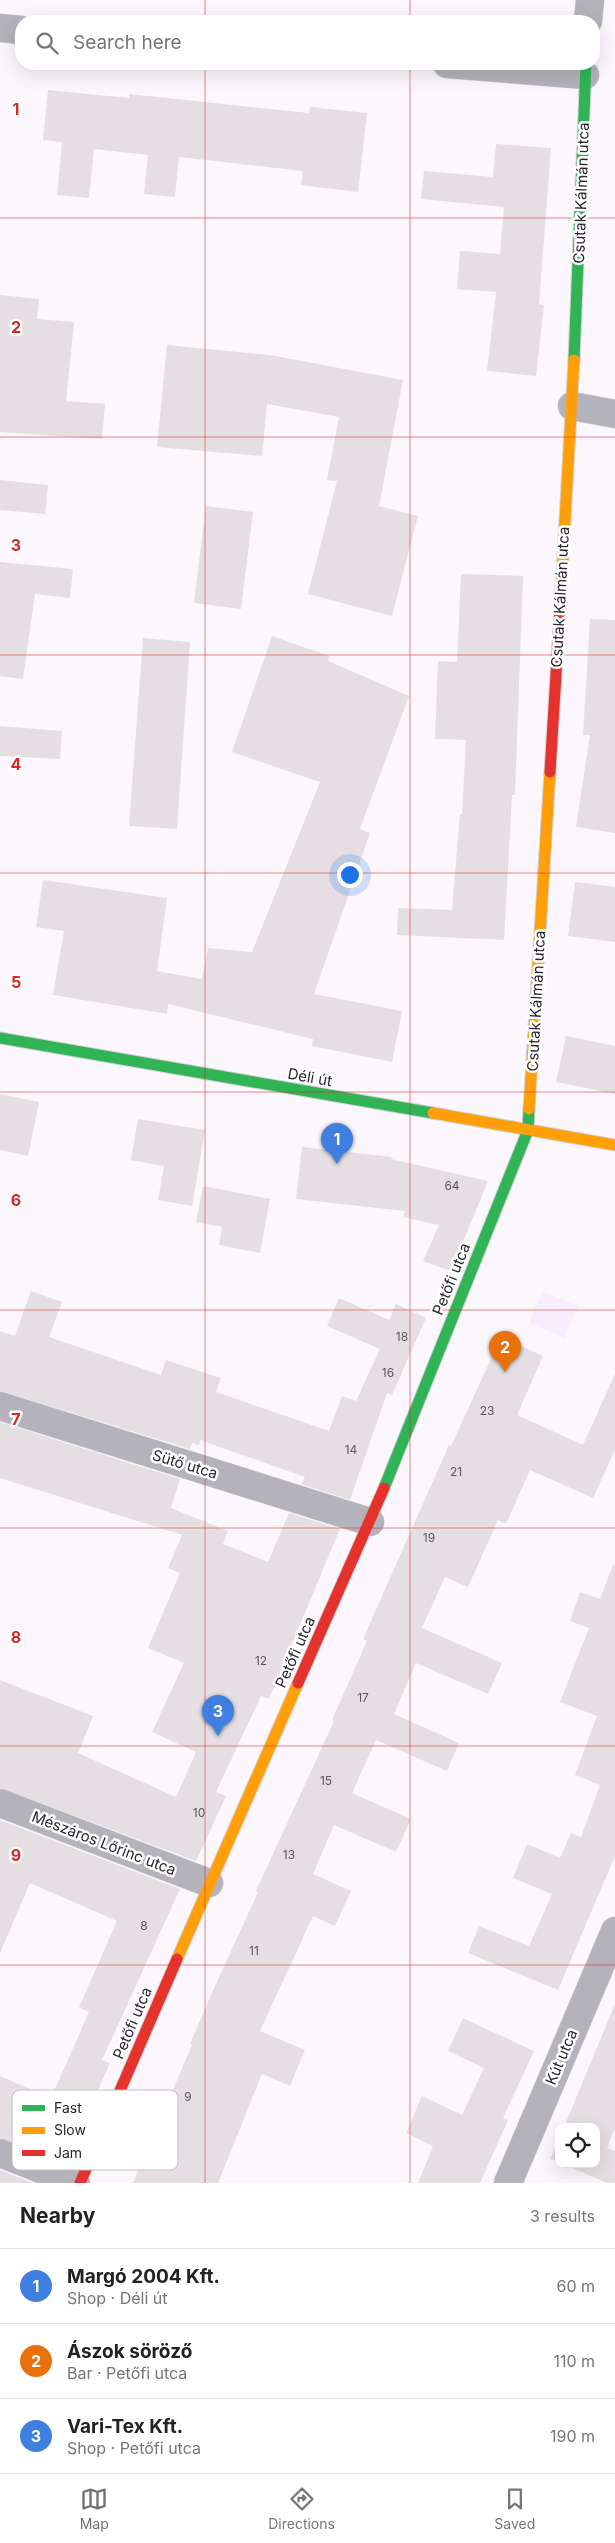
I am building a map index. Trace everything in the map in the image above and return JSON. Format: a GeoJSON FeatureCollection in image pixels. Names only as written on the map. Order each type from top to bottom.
{"type":"FeatureCollection","features":[{"type":"Feature","properties":{"kind":"street"},"geometry":{"type":"LineString","coordinates":[[589,15],[590,0]]}},
{"type":"Feature","properties":{"kind":"street"},"geometry":{"type":"LineString","coordinates":[[0,28],[15,29]]}},
{"type":"Feature","properties":{"kind":"street","name":"Csutak Kálmán utca"},"geometry":{"type":"LineString","coordinates":[[528,1130],[572,406],[586,70]]}},
{"type":"Feature","properties":{"kind":"street"},"geometry":{"type":"LineString","coordinates":[[572,406],[615,414]]}},
{"type":"Feature","properties":{"kind":"street","name":"Déli út"},"geometry":{"type":"LineString","coordinates":[[0,1038],[615,1145]]}},
{"type":"Feature","properties":{"kind":"street","name":"Petőfi utca"},"geometry":{"type":"LineString","coordinates":[[119,2090],[370,1522],[528,1130]]}},
{"type":"Feature","properties":{"kind":"street","name":"Sütő utca"},"geometry":{"type":"LineString","coordinates":[[0,1406],[370,1522]]}},
{"type":"Feature","properties":{"kind":"street","name":"Mészáros Lőrinc utca"},"geometry":{"type":"LineString","coordinates":[[0,1804],[209,1883]]}},
{"type":"Feature","properties":{"kind":"street","name":"Kút utca"},"geometry":{"type":"LineString","coordinates":[[508,2183],[615,1930]]}},
{"type":"Feature","properties":{"kind":"street"},"geometry":{"type":"LineString","coordinates":[[0,2153],[12,2158]]}},
{"type":"Feature","properties":{"kind":"street"},"geometry":{"type":"LineString","coordinates":[[44,2170],[78,2183]]}},
{"type":"Feature","properties":{"kind":"street","name":"Petőfi utca"},"geometry":{"type":"LineString","coordinates":[[78,2183],[84,2170]]}},
{"type":"Feature","properties":{"kind":"shaded area"},"geometry":{"type":"Polygon","coordinates":[[[543,1291],[578,1306],[565,1338],[529,1323],[543,1291]]]}},
{"type":"Feature","properties":{"kind":"building"},"geometry":{"type":"Polygon","coordinates":[[[48,90],[129,98],[129,94],[309,113],[310,107],[367,113],[358,192],[301,185],[303,171],[179,157],[175,197],[144,194],[148,155],[94,149],[89,198],[57,195],[62,142],[43,140],[48,90]]]}},
{"type":"Feature","properties":{"kind":"building"},"geometry":{"type":"Polygon","coordinates":[[[496,144],[551,148],[539,304],[544,305],[536,376],[487,371],[496,292],[457,289],[460,251],[500,254],[504,207],[421,199],[424,171],[493,177],[496,144]]]}},
{"type":"Feature","properties":{"kind":"building"},"geometry":{"type":"Polygon","coordinates":[[[0,295],[39,299],[37,319],[74,322],[66,401],[105,404],[102,439],[0,432],[0,295]]]}},
{"type":"Feature","properties":{"kind":"building"},"geometry":{"type":"Polygon","coordinates":[[[167,345],[270,355],[403,380],[379,506],[418,516],[392,616],[308,594],[337,481],[327,480],[339,417],[267,404],[262,456],[157,447],[167,345]]]}},
{"type":"Feature","properties":{"kind":"building"},"geometry":{"type":"Polygon","coordinates":[[[0,480],[48,485],[45,514],[0,510],[0,480]]]}},
{"type":"Feature","properties":{"kind":"building"},"geometry":{"type":"Polygon","coordinates":[[[206,506],[253,512],[241,609],[194,603],[206,506]]]}},
{"type":"Feature","properties":{"kind":"building"},"geometry":{"type":"Polygon","coordinates":[[[0,562],[73,569],[70,598],[35,594],[23,679],[0,676],[0,562]]]}},
{"type":"Feature","properties":{"kind":"building"},"geometry":{"type":"Polygon","coordinates":[[[461,574],[523,576],[515,795],[512,795],[504,940],[397,935],[398,908],[452,910],[460,814],[462,814],[466,740],[435,739],[438,661],[457,662],[461,574]]]}},
{"type":"Feature","properties":{"kind":"building"},"geometry":{"type":"Polygon","coordinates":[[[590,619],[615,620],[615,833],[576,827],[590,735],[583,735],[590,619]]]}},
{"type":"Feature","properties":{"kind":"building"},"geometry":{"type":"Polygon","coordinates":[[[272,636],[329,656],[328,661],[409,696],[360,829],[370,833],[314,994],[402,1011],[392,1062],[312,1046],[313,1039],[168,1004],[167,1014],[53,995],[64,931],[36,927],[43,880],[167,898],[157,971],[202,979],[208,948],[252,952],[320,782],[232,752],[272,636]]]}},
{"type":"Feature","properties":{"kind":"building"},"geometry":{"type":"Polygon","coordinates":[[[143,638],[190,642],[177,829],[129,826],[143,638]]]}},
{"type":"Feature","properties":{"kind":"building"},"geometry":{"type":"Polygon","coordinates":[[[0,726],[62,731],[60,759],[0,756],[0,726]]]}},
{"type":"Feature","properties":{"kind":"building"},"geometry":{"type":"Polygon","coordinates":[[[575,882],[615,887],[615,942],[568,936],[575,882]]]}},
{"type":"Feature","properties":{"kind":"building"},"geometry":{"type":"Polygon","coordinates":[[[566,1036],[615,1046],[615,1094],[556,1082],[566,1036]]]}},
{"type":"Feature","properties":{"kind":"building"},"geometry":{"type":"Polygon","coordinates":[[[0,1094],[39,1102],[28,1156],[0,1150],[0,1094]]]}},
{"type":"Feature","properties":{"kind":"building"},"geometry":{"type":"Polygon","coordinates":[[[138,1119],[205,1130],[192,1206],[158,1200],[164,1166],[131,1160],[138,1119]]]}},
{"type":"Feature","properties":{"kind":"building"},"geometry":{"type":"Polygon","coordinates":[[[302,1147],[392,1157],[391,1159],[488,1181],[451,1271],[423,1261],[439,1225],[403,1217],[405,1211],[296,1199],[302,1147]]]}},
{"type":"Feature","properties":{"kind":"building"},"geometry":{"type":"Polygon","coordinates":[[[203,1186],[270,1199],[260,1253],[219,1245],[222,1227],[196,1222],[203,1186]]]}},
{"type":"Feature","properties":{"kind":"building"},"geometry":{"type":"Polygon","coordinates":[[[31,1291],[62,1302],[49,1337],[161,1375],[166,1360],[221,1378],[216,1392],[329,1431],[342,1396],[356,1401],[380,1349],[327,1326],[339,1298],[389,1320],[396,1304],[426,1318],[392,1395],[387,1393],[350,1500],[301,1484],[305,1477],[200,1440],[199,1445],[192,1443],[190,1449],[0,1391],[0,1331],[15,1336],[31,1291]]]}},
{"type":"Feature","properties":{"kind":"building"},"geometry":{"type":"Polygon","coordinates":[[[501,1337],[543,1356],[517,1415],[583,1445],[615,1374],[615,1450],[593,1498],[530,1470],[506,1524],[498,1520],[468,1587],[445,1577],[422,1628],[502,1663],[488,1694],[416,1663],[394,1714],[459,1743],[447,1771],[376,1740],[352,1793],[411,1819],[396,1852],[334,1825],[313,1874],[351,1891],[335,1926],[313,1916],[260,2031],[305,2050],[290,2086],[262,2074],[218,2183],[133,2183],[139,2170],[178,2170],[178,2090],[173,2090],[192,2045],[190,2044],[258,1892],[256,1891],[334,1721],[332,1720],[367,1641],[363,1639],[449,1445],[451,1446],[501,1337]]]}},
{"type":"Feature","properties":{"kind":"building"},"geometry":{"type":"Polygon","coordinates":[[[0,1422],[180,1479],[171,1508],[228,1531],[223,1544],[268,1562],[289,1513],[340,1529],[269,1699],[261,1696],[216,1792],[226,1796],[196,1861],[0,1788],[0,1680],[93,1716],[78,1753],[176,1797],[196,1752],[152,1732],[184,1663],[148,1648],[180,1573],[168,1568],[182,1535],[0,1478],[0,1422]]]}},
{"type":"Feature","properties":{"kind":"building"},"geometry":{"type":"Polygon","coordinates":[[[613,1565],[615,1566],[615,1856],[558,1990],[468,1953],[479,1926],[529,1946],[552,1894],[513,1878],[527,1844],[560,1858],[571,1833],[581,1837],[600,1785],[575,1775],[597,1716],[560,1702],[589,1628],[570,1621],[580,1592],[600,1599],[613,1565]]]}},
{"type":"Feature","properties":{"kind":"building"},"geometry":{"type":"Polygon","coordinates":[[[0,1820],[180,1889],[102,2060],[110,2063],[98,2090],[55,2090],[89,2012],[79,2007],[117,1921],[30,1883],[0,1953],[0,1820]]]}},
{"type":"Feature","properties":{"kind":"building"},"geometry":{"type":"Polygon","coordinates":[[[615,2004],[615,2128],[607,2148],[615,2151],[615,2183],[607,2183],[572,2168],[600,2168],[600,2123],[566,2123],[615,2004]]]}},
{"type":"Feature","properties":{"kind":"building"},"geometry":{"type":"Polygon","coordinates":[[[463,2018],[534,2051],[503,2118],[508,2120],[480,2183],[418,2183],[433,2146],[406,2133],[422,2096],[462,2115],[484,2068],[448,2051],[463,2018]]]}},
{"type":"Feature","properties":{"kind":"building"},"geometry":{"type":"Polygon","coordinates":[[[0,2076],[32,2090],[12,2090],[12,2142],[0,2138],[0,2076]]]}},
{"type":"Feature","properties":{"kind":"building"},"geometry":{"type":"Polygon","coordinates":[[[555,2148],[555,2161],[550,2159],[555,2148]]]}},
{"type":"Feature","properties":{"kind":"building"},"geometry":{"type":"Polygon","coordinates":[[[0,2170],[33,2183],[0,2183],[0,2170]]]}},
{"type":"Feature","properties":{"kind":"traffic: fast"},"geometry":{"type":"LineString","coordinates":[[574,360],[586,70]]}},
{"type":"Feature","properties":{"kind":"traffic: fast"},"geometry":{"type":"LineString","coordinates":[[0,1038],[433,1113]]}},
{"type":"Feature","properties":{"kind":"traffic: fast"},"geometry":{"type":"LineString","coordinates":[[384,1488],[528,1130],[529,1109]]}},
{"type":"Feature","properties":{"kind":"traffic: slow"},"geometry":{"type":"LineString","coordinates":[[560,609],[574,360]]}},
{"type":"Feature","properties":{"kind":"traffic: slow"},"geometry":{"type":"LineString","coordinates":[[529,1109],[550,772]]}},
{"type":"Feature","properties":{"kind":"traffic: slow"},"geometry":{"type":"LineString","coordinates":[[433,1113],[615,1145]]}},
{"type":"Feature","properties":{"kind":"traffic: slow"},"geometry":{"type":"LineString","coordinates":[[177,1959],[298,1683]]}},
{"type":"Feature","properties":{"kind":"traffic: jam"},"geometry":{"type":"LineString","coordinates":[[550,772],[560,609]]}},
{"type":"Feature","properties":{"kind":"traffic: jam"},"geometry":{"type":"LineString","coordinates":[[298,1683],[384,1488]]}},
{"type":"Feature","properties":{"kind":"traffic: jam"},"geometry":{"type":"LineString","coordinates":[[120,2090],[177,1959]]}},
{"type":"Feature","properties":{"kind":"traffic: jam"},"geometry":{"type":"LineString","coordinates":[[80,2183],[86,2170]]}},
{"type":"Feature","properties":{"kind":"place","name":"Margó 2004 Kft."},"geometry":{"type":"Point","coordinates":[337,1164]}},
{"type":"Feature","properties":{"kind":"place","name":"Ászok söröző"},"geometry":{"type":"Point","coordinates":[505,1372]}},
{"type":"Feature","properties":{"kind":"place","name":"Vari-Tex Kft."},"geometry":{"type":"Point","coordinates":[218,1736]}}]}
